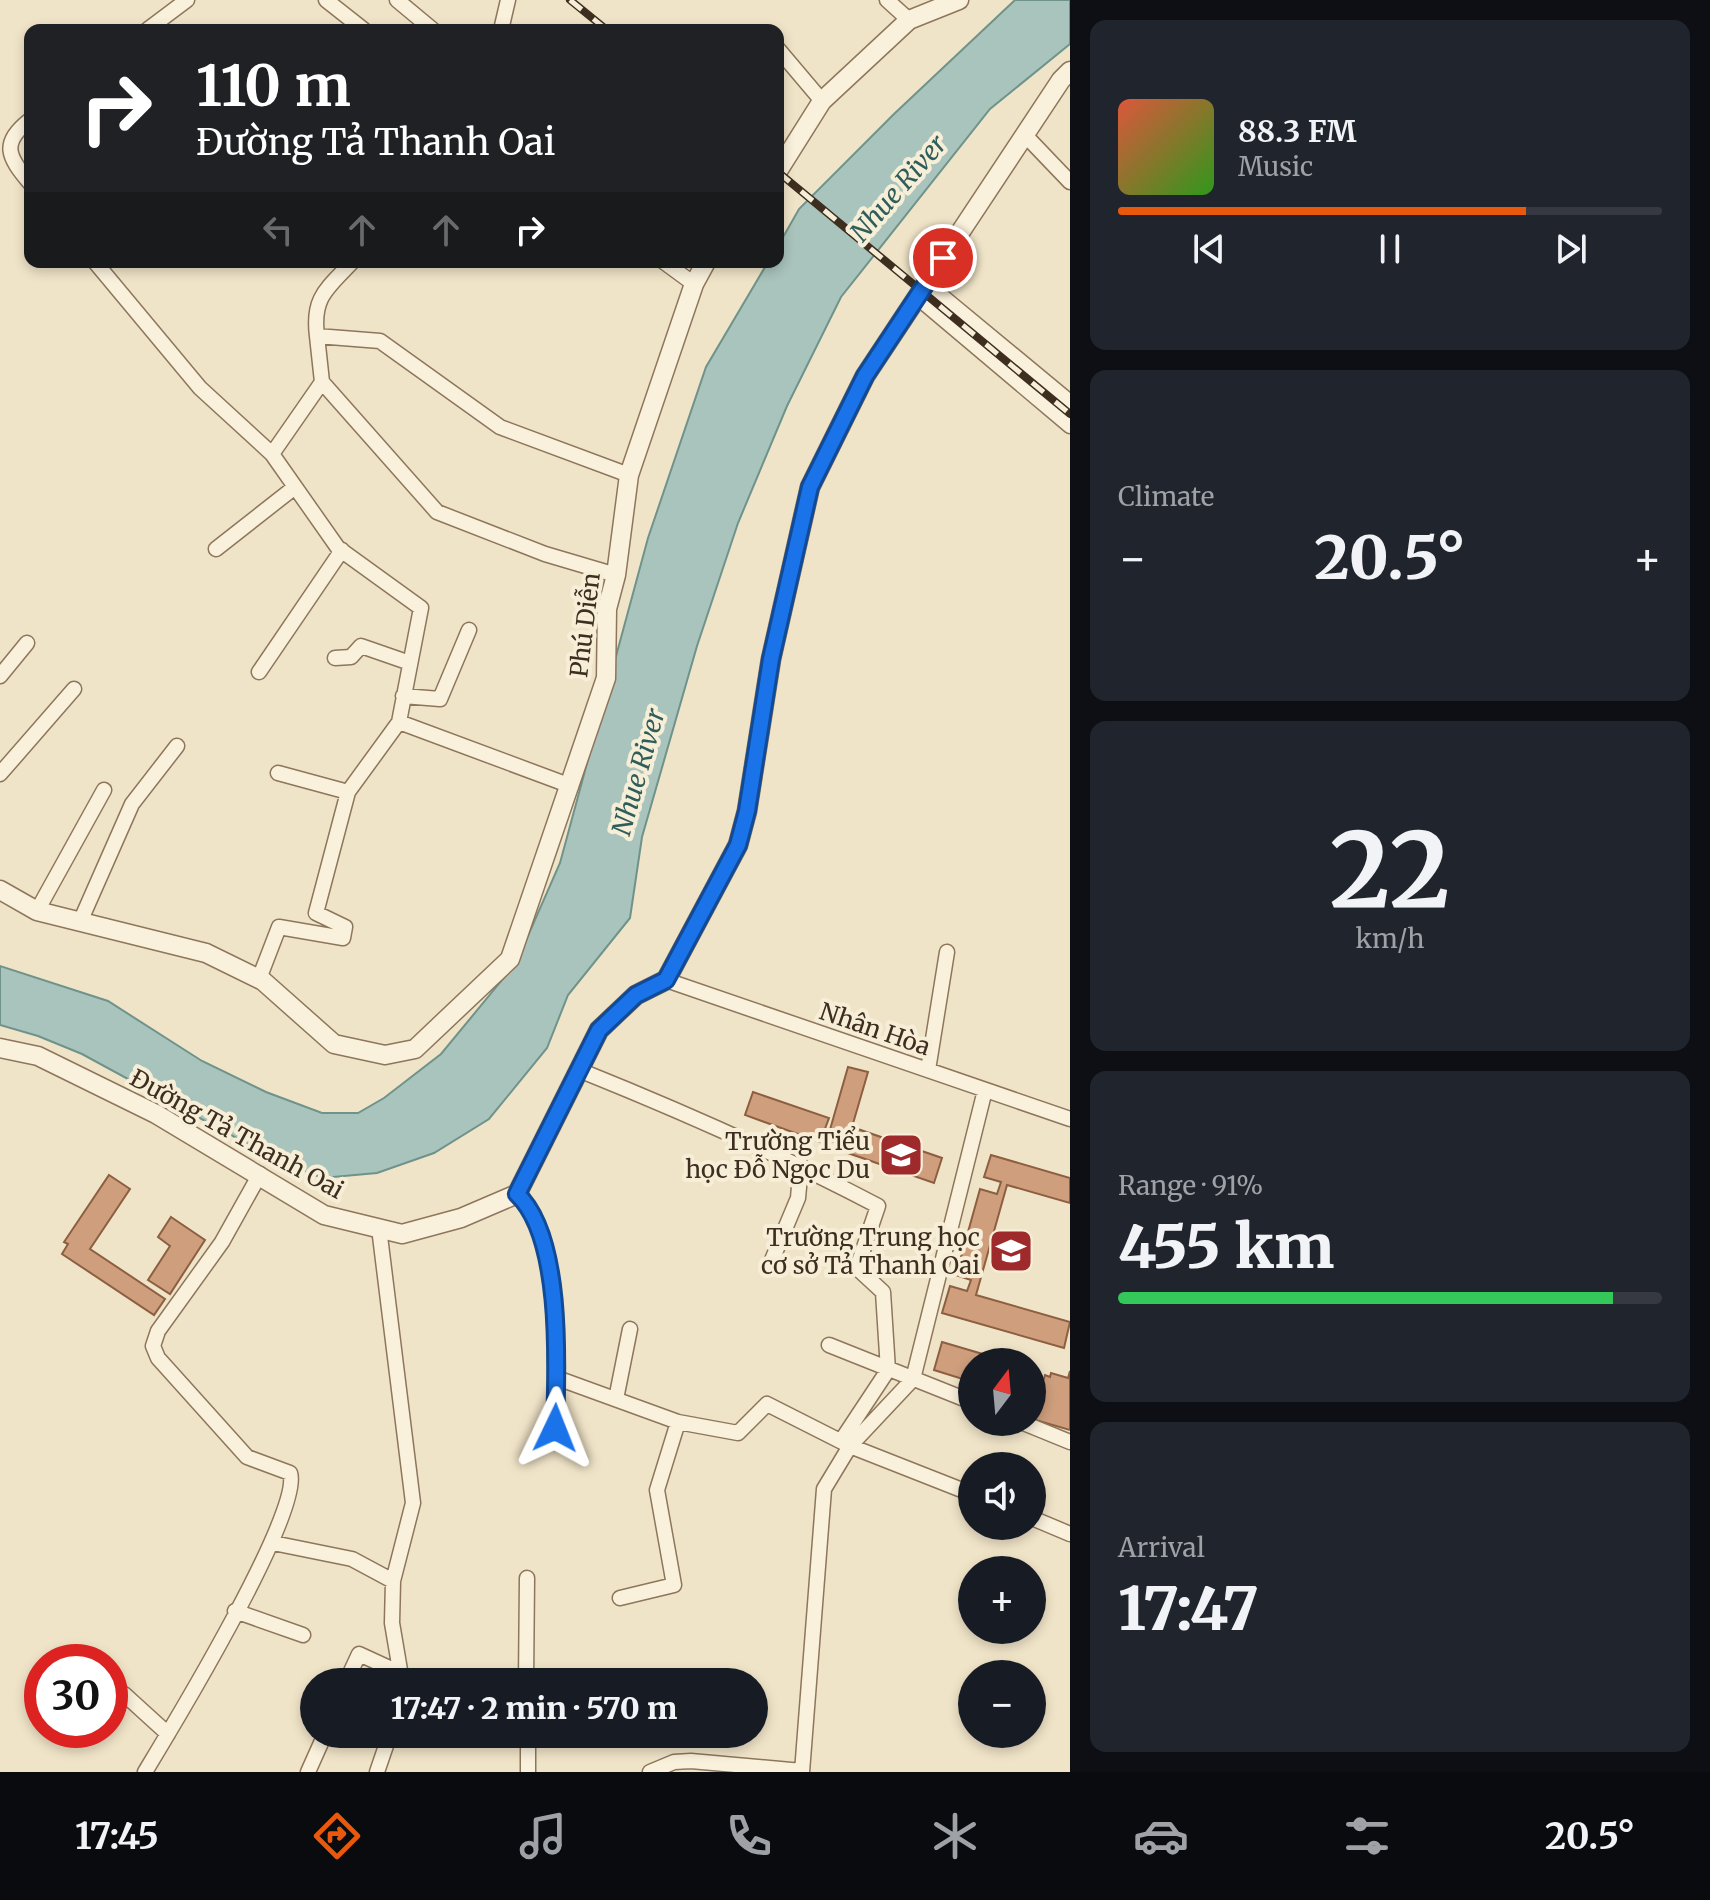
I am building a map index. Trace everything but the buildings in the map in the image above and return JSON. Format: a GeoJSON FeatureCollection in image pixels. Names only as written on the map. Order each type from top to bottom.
{"type":"FeatureCollection","features":[{"type":"Feature","properties":{"kind":"street"},"geometry":{"type":"LineString","coordinates":[[155,24],[187,0]]}},
{"type":"Feature","properties":{"kind":"street"},"geometry":{"type":"LineString","coordinates":[[326,0],[356,24]]}},
{"type":"Feature","properties":{"kind":"street"},"geometry":{"type":"LineString","coordinates":[[397,0],[426,24]]}},
{"type":"Feature","properties":{"kind":"street"},"geometry":{"type":"LineString","coordinates":[[502,24],[508,0]]}},
{"type":"Feature","properties":{"kind":"street"},"geometry":{"type":"LineString","coordinates":[[887,0],[909,20]]}},
{"type":"Feature","properties":{"kind":"street"},"geometry":{"type":"LineString","coordinates":[[784,161],[822,101],[909,20],[959,0]]}},
{"type":"Feature","properties":{"kind":"street"},"geometry":{"type":"LineString","coordinates":[[784,56],[822,101]]}},
{"type":"Feature","properties":{"kind":"street"},"geometry":{"type":"LineString","coordinates":[[555,1428],[555,1323],[546,1245],[526,1203],[517,1194],[599,1030],[636,995],[666,980],[738,845],[747,811],[771,659],[810,487],[865,376],[1024,134],[1070,71]]}},
{"type":"Feature","properties":{"kind":"street"},"geometry":{"type":"LineString","coordinates":[[24,125],[10,141],[9,153],[24,174]]}},
{"type":"Feature","properties":{"kind":"street"},"geometry":{"type":"LineString","coordinates":[[1024,134],[1070,182]]}},
{"type":"Feature","properties":{"kind":"street"},"geometry":{"type":"LineString","coordinates":[[0,890],[37,911],[206,953],[259,979],[279,927],[343,938],[345,927],[316,913],[348,792],[399,722],[421,608],[342,550],[272,454],[200,388],[100,268]]}},
{"type":"Feature","properties":{"kind":"street"},"geometry":{"type":"LineString","coordinates":[[347,268],[319,299],[315,315],[322,382],[437,512],[545,554],[616,575]]}},
{"type":"Feature","properties":{"kind":"street"},"geometry":{"type":"LineString","coordinates":[[672,268],[694,284]]}},
{"type":"Feature","properties":{"kind":"street","name":"Phú Diễn"},"geometry":{"type":"LineString","coordinates":[[259,979],[334,1044],[385,1055],[415,1049],[510,959],[606,678],[607,609],[616,575],[629,475],[694,284],[703,268]]}},
{"type":"Feature","properties":{"kind":"street"},"geometry":{"type":"LineString","coordinates":[[922,290],[1070,402]]}},
{"type":"Feature","properties":{"kind":"street"},"geometry":{"type":"LineString","coordinates":[[922,290],[1070,426]]}},
{"type":"Feature","properties":{"kind":"street"},"geometry":{"type":"LineString","coordinates":[[317,336],[380,341],[500,427],[629,475]]}},
{"type":"Feature","properties":{"kind":"street"},"geometry":{"type":"LineString","coordinates":[[272,454],[322,382]]}},
{"type":"Feature","properties":{"kind":"street"},"geometry":{"type":"LineString","coordinates":[[216,549],[295,487]]}},
{"type":"Feature","properties":{"kind":"street"},"geometry":{"type":"LineString","coordinates":[[259,672],[342,550]]}},
{"type":"Feature","properties":{"kind":"street"},"geometry":{"type":"LineString","coordinates":[[403,696],[440,699],[469,630]]}},
{"type":"Feature","properties":{"kind":"street"},"geometry":{"type":"LineString","coordinates":[[0,676],[27,643]]}},
{"type":"Feature","properties":{"kind":"street"},"geometry":{"type":"LineString","coordinates":[[335,658],[351,657],[361,646],[410,663]]}},
{"type":"Feature","properties":{"kind":"street"},"geometry":{"type":"LineString","coordinates":[[0,774],[74,689]]}},
{"type":"Feature","properties":{"kind":"street"},"geometry":{"type":"LineString","coordinates":[[399,722],[571,786]]}},
{"type":"Feature","properties":{"kind":"street"},"geometry":{"type":"LineString","coordinates":[[80,922],[132,804],[177,746]]}},
{"type":"Feature","properties":{"kind":"street"},"geometry":{"type":"LineString","coordinates":[[278,773],[348,792]]}},
{"type":"Feature","properties":{"kind":"street"},"geometry":{"type":"LineString","coordinates":[[37,911],[104,790]]}},
{"type":"Feature","properties":{"kind":"street"},"geometry":{"type":"LineString","coordinates":[[928,1070],[947,952]]}},
{"type":"Feature","properties":{"kind":"street","name":"Nhân Hòa"},"geometry":{"type":"LineString","coordinates":[[666,980],[1070,1119]]}},
{"type":"Feature","properties":{"kind":"street","name":"Đường Tả Thanh Oai"},"geometry":{"type":"LineString","coordinates":[[0,1048],[38,1056],[156,1114],[324,1215],[402,1234],[461,1218],[517,1194]]}},
{"type":"Feature","properties":{"kind":"street"},"geometry":{"type":"LineString","coordinates":[[579,1070],[707,1122],[801,1165],[878,1206],[857,1268],[883,1292],[888,1370],[824,1489],[802,1772],[691,1761],[674,1762],[650,1772]]}},
{"type":"Feature","properties":{"kind":"street"},"geometry":{"type":"LineString","coordinates":[[846,1444],[913,1379],[985,1090]]}},
{"type":"Feature","properties":{"kind":"street"},"geometry":{"type":"LineString","coordinates":[[772,1260],[798,1198],[801,1165]]}},
{"type":"Feature","properties":{"kind":"street"},"geometry":{"type":"LineString","coordinates":[[145,1772],[273,1543],[290,1500],[293,1482],[290,1473],[247,1457],[158,1358],[153,1346],[158,1331],[222,1242],[260,1174]]}},
{"type":"Feature","properties":{"kind":"street"},"geometry":{"type":"LineString","coordinates":[[379,1228],[413,1503],[393,1581],[392,1623],[399,1668]]}},
{"type":"Feature","properties":{"kind":"street"},"geometry":{"type":"LineString","coordinates":[[616,1399],[630,1329]]}},
{"type":"Feature","properties":{"kind":"street"},"geometry":{"type":"LineString","coordinates":[[829,1345],[958,1397]]}},
{"type":"Feature","properties":{"kind":"street"},"geometry":{"type":"LineString","coordinates":[[557,1378],[678,1422],[738,1433],[767,1404],[846,1444],[958,1488]]}},
{"type":"Feature","properties":{"kind":"street"},"geometry":{"type":"LineString","coordinates":[[620,1598],[674,1585],[657,1490],[678,1422]]}},
{"type":"Feature","properties":{"kind":"street"},"geometry":{"type":"LineString","coordinates":[[1046,1432],[1070,1442]]}},
{"type":"Feature","properties":{"kind":"street"},"geometry":{"type":"LineString","coordinates":[[1046,1524],[1070,1534]]}},
{"type":"Feature","properties":{"kind":"street"},"geometry":{"type":"LineString","coordinates":[[273,1543],[352,1559],[393,1581]]}},
{"type":"Feature","properties":{"kind":"street"},"geometry":{"type":"LineString","coordinates":[[526,1668],[527,1578]]}},
{"type":"Feature","properties":{"kind":"street"},"geometry":{"type":"LineString","coordinates":[[235,1611],[303,1635]]}},
{"type":"Feature","properties":{"kind":"street"},"geometry":{"type":"LineString","coordinates":[[352,1668],[359,1654],[385,1668]]}},
{"type":"Feature","properties":{"kind":"street"},"geometry":{"type":"LineString","coordinates":[[128,1698],[168,1734]]}},
{"type":"Feature","properties":{"kind":"street"},"geometry":{"type":"LineString","coordinates":[[308,1772],[319,1748]]}},
{"type":"Feature","properties":{"kind":"street"},"geometry":{"type":"LineString","coordinates":[[377,1772],[385,1748]]}},
{"type":"Feature","properties":{"kind":"street"},"geometry":{"type":"LineString","coordinates":[[528,1748],[528,1772]]}},
{"type":"Feature","properties":{"kind":"water","name":"Nhue River"},"geometry":{"type":"Polygon","coordinates":[[[1015,0],[1070,0],[1070,44],[990,109],[841,297],[787,406],[738,523],[697,646],[642,837],[630,918],[568,995],[547,1048],[489,1119],[434,1153],[377,1173],[322,1178],[277,1160],[82,1054],[0,1025],[0,966],[108,1001],[202,1061],[266,1092],[322,1113],[358,1113],[384,1098],[441,1054],[516,963],[560,863],[648,538],[706,367],[764,268],[784,268],[784,235],[799,209],[1015,0]]]}},
{"type":"Feature","properties":{"kind":"railway"},"geometry":{"type":"LineString","coordinates":[[570,0],[600,24]]}},
{"type":"Feature","properties":{"kind":"railway"},"geometry":{"type":"LineString","coordinates":[[784,177],[1070,414]]}},
{"type":"Feature","properties":{"kind":"place","name":"Trường Tiểu học Đỗ Ngọc Du"},"geometry":{"type":"Point","coordinates":[901,1155]}},
{"type":"Feature","properties":{"kind":"place","name":"Trường Trung học cơ sở Tả Thanh Oai"},"geometry":{"type":"Point","coordinates":[1011,1251]}},
{"type":"Feature","properties":{"kind":"route"},"geometry":{"type":"LineString","coordinates":[[555,1428],[555,1323],[546,1245],[526,1203],[517,1194],[599,1030],[636,995],[666,980],[738,845],[747,811],[771,659],[810,487],[865,376],[943,258]]}}]}
